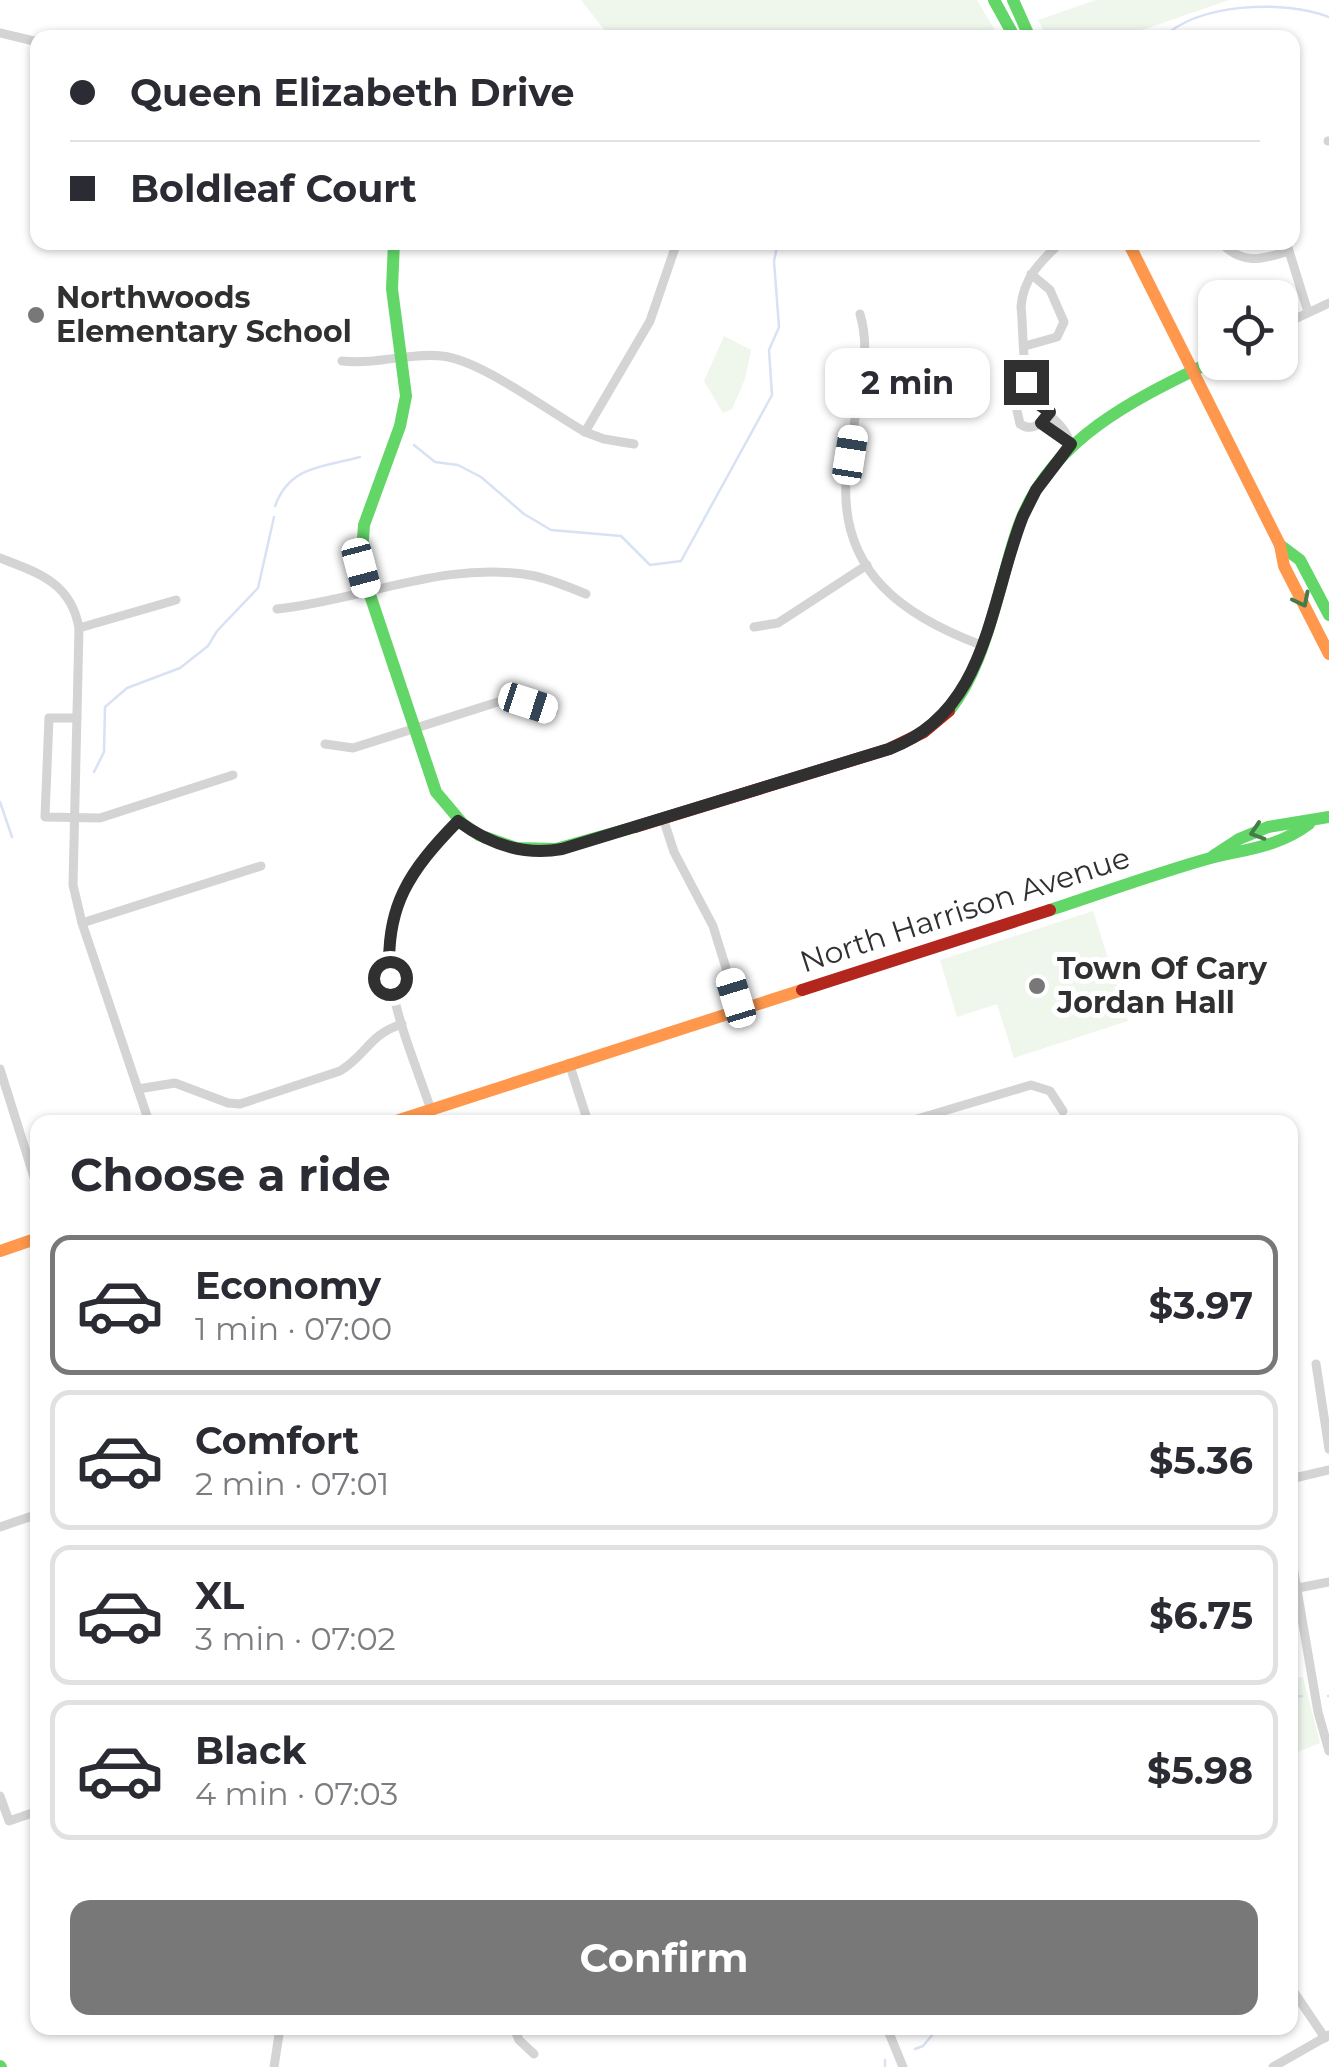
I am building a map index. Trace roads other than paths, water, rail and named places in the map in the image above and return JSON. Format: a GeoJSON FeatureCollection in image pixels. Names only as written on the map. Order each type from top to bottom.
{"type":"FeatureCollection","features":[{"type":"Feature","properties":{"kind":"main road"},"geometry":{"type":"LineString","coordinates":[[994,0],[1011,30]]}},
{"type":"Feature","properties":{"kind":"main road"},"geometry":{"type":"LineString","coordinates":[[1013,0],[1026,30]]}},
{"type":"Feature","properties":{"kind":"main road"},"geometry":{"type":"LineString","coordinates":[[393,250],[390,278],[403,360],[405,406],[361,528],[360,554],[368,592],[436,792],[458,821],[505,847],[541,851],[577,845],[912,739],[946,714],[960,697],[1023,516],[1036,490],[1071,444],[1117,410],[1198,368]]}},
{"type":"Feature","properties":{"kind":"main road"},"geometry":{"type":"LineString","coordinates":[[1132,250],[1280,544],[1284,566],[1329,654]]}},
{"type":"Feature","properties":{"kind":"main road"},"geometry":{"type":"LineString","coordinates":[[1280,544],[1300,560],[1329,616]]}},
{"type":"Feature","properties":{"kind":"main road","name":"North Harrison Avenue"},"geometry":{"type":"LineString","coordinates":[[415,1115],[1212,858],[1236,839],[1287,823],[1309,824],[1329,817]]}},
{"type":"Feature","properties":{"kind":"main road"},"geometry":{"type":"LineString","coordinates":[[0,1250],[30,1241]]}},
{"type":"Feature","properties":{"kind":"street"},"geometry":{"type":"LineString","coordinates":[[0,34],[30,40]]}},
{"type":"Feature","properties":{"kind":"street"},"geometry":{"type":"LineString","coordinates":[[585,432],[650,321],[674,250]]}},
{"type":"Feature","properties":{"kind":"street"},"geometry":{"type":"LineString","coordinates":[[1052,250],[1038,262],[1022,296],[1025,346],[1035,402],[1050,412],[1071,444]]}},
{"type":"Feature","properties":{"kind":"street"},"geometry":{"type":"LineString","coordinates":[[1230,250],[1250,260],[1278,250]]}},
{"type":"Feature","properties":{"kind":"street"},"geometry":{"type":"LineString","coordinates":[[1288,250],[1308,312]]}},
{"type":"Feature","properties":{"kind":"street"},"geometry":{"type":"LineString","coordinates":[[1025,346],[1058,337],[1064,322],[1050,290],[1031,274]]}},
{"type":"Feature","properties":{"kind":"street"},"geometry":{"type":"LineString","coordinates":[[1298,317],[1329,303]]}},
{"type":"Feature","properties":{"kind":"street"},"geometry":{"type":"LineString","coordinates":[[860,314],[868,340],[846,480],[850,521],[867,565],[895,600],[942,630],[981,645]]}},
{"type":"Feature","properties":{"kind":"street"},"geometry":{"type":"LineString","coordinates":[[342,362],[366,364],[434,355],[460,360],[585,432],[604,440],[634,444]]}},
{"type":"Feature","properties":{"kind":"street"},"geometry":{"type":"LineString","coordinates":[[1030,390],[1016,406],[1017,418],[1024,427],[1041,423],[1050,412]]}},
{"type":"Feature","properties":{"kind":"street"},"geometry":{"type":"LineString","coordinates":[[1041,423],[1071,444]]}},
{"type":"Feature","properties":{"kind":"street"},"geometry":{"type":"LineString","coordinates":[[0,558],[60,585],[74,606],[80,628],[73,885],[82,923],[147,1115]]}},
{"type":"Feature","properties":{"kind":"street"},"geometry":{"type":"LineString","coordinates":[[754,627],[778,623],[867,565]]}},
{"type":"Feature","properties":{"kind":"street"},"geometry":{"type":"LineString","coordinates":[[277,609],[336,601],[439,575],[496,572],[538,577],[586,594]]}},
{"type":"Feature","properties":{"kind":"street"},"geometry":{"type":"LineString","coordinates":[[80,628],[176,600]]}},
{"type":"Feature","properties":{"kind":"street"},"geometry":{"type":"LineString","coordinates":[[325,744],[352,748],[501,700],[553,711]]}},
{"type":"Feature","properties":{"kind":"street"},"geometry":{"type":"LineString","coordinates":[[76,718],[48,718],[44,817],[100,818],[233,775]]}},
{"type":"Feature","properties":{"kind":"street"},"geometry":{"type":"LineString","coordinates":[[664,818],[674,852],[714,926],[740,1010]]}},
{"type":"Feature","properties":{"kind":"street"},"geometry":{"type":"LineString","coordinates":[[431,1110],[393,996],[388,964],[394,915],[414,871],[458,821]]}},
{"type":"Feature","properties":{"kind":"street"},"geometry":{"type":"LineString","coordinates":[[82,923],[262,866]]}},
{"type":"Feature","properties":{"kind":"street"},"geometry":{"type":"LineString","coordinates":[[138,1089],[175,1083],[240,1104],[340,1071],[355,1061],[376,1035],[402,1024]]}},
{"type":"Feature","properties":{"kind":"street"},"geometry":{"type":"LineString","coordinates":[[569,1063],[586,1115]]}},
{"type":"Feature","properties":{"kind":"street"},"geometry":{"type":"LineString","coordinates":[[0,1068],[30,1164]]}},
{"type":"Feature","properties":{"kind":"street"},"geometry":{"type":"LineString","coordinates":[[930,1115],[1031,1084],[1050,1091],[1063,1111]]}},
{"type":"Feature","properties":{"kind":"street"},"geometry":{"type":"LineString","coordinates":[[1316,1364],[1329,1449]]}},
{"type":"Feature","properties":{"kind":"street"},"geometry":{"type":"LineString","coordinates":[[1298,1477],[1329,1470]]}},
{"type":"Feature","properties":{"kind":"street"},"geometry":{"type":"LineString","coordinates":[[0,1527],[30,1517]]}},
{"type":"Feature","properties":{"kind":"street"},"geometry":{"type":"LineString","coordinates":[[1329,1582],[1298,1588],[1318,1712],[1329,1751]]}},
{"type":"Feature","properties":{"kind":"street"},"geometry":{"type":"LineString","coordinates":[[0,1796],[9,1821],[30,1814]]}},
{"type":"Feature","properties":{"kind":"street"},"geometry":{"type":"LineString","coordinates":[[1274,2067],[1327,2036],[1298,1997]]}},
{"type":"Feature","properties":{"kind":"street"},"geometry":{"type":"LineString","coordinates":[[274,2067],[279,2035]]}},
{"type":"Feature","properties":{"kind":"street"},"geometry":{"type":"LineString","coordinates":[[518,2035],[534,2054]]}},
{"type":"Feature","properties":{"kind":"street"},"geometry":{"type":"LineString","coordinates":[[890,2035],[903,2067]]}},
{"type":"Feature","properties":{"kind":"waterway"},"geometry":{"type":"LineString","coordinates":[[1173,30],[1198,17],[1243,8],[1289,8],[1329,17]]}},
{"type":"Feature","properties":{"kind":"waterway"},"geometry":{"type":"LineString","coordinates":[[414,445],[435,462],[458,465],[481,477],[524,514],[551,530],[621,536],[650,565],[681,561],[772,395],[769,350],[779,327],[776,250]]}},
{"type":"Feature","properties":{"kind":"waterway"},"geometry":{"type":"LineString","coordinates":[[275,506],[281,493],[299,475],[360,457]]}},
{"type":"Feature","properties":{"kind":"waterway"},"geometry":{"type":"LineString","coordinates":[[94,772],[104,752],[105,707],[127,688],[180,668],[208,646],[258,588],[274,517]]}},
{"type":"Feature","properties":{"kind":"waterway"},"geometry":{"type":"LineString","coordinates":[[0,802],[12,837]]}},
{"type":"Feature","properties":{"kind":"waterway"},"geometry":{"type":"LineString","coordinates":[[1298,1696],[1302,1696]]}},
{"type":"Feature","properties":{"kind":"waterway"},"geometry":{"type":"LineString","coordinates":[[915,2049],[932,2035]]}},
{"type":"Feature","properties":{"kind":"waterway"},"geometry":{"type":"LineString","coordinates":[[885,2060],[885,2067]]}},
{"type":"Feature","properties":{"kind":"place","name":"Northwoods Elementary School"},"geometry":{"type":"Point","coordinates":[36,315]}},
{"type":"Feature","properties":{"kind":"place","name":"Town Of Cary Jordan Hall"},"geometry":{"type":"Point","coordinates":[1037,986]}}]}
